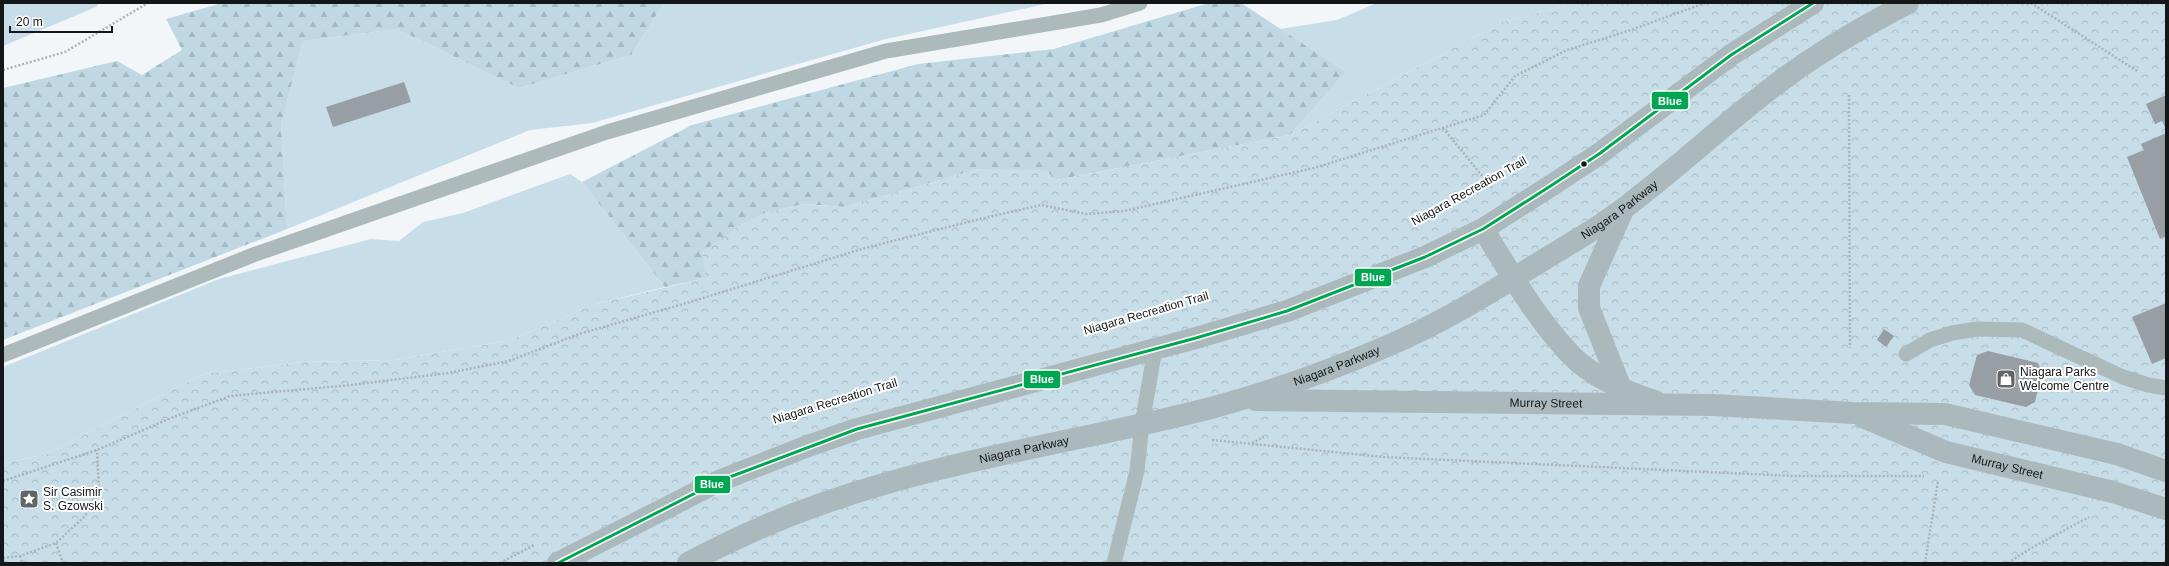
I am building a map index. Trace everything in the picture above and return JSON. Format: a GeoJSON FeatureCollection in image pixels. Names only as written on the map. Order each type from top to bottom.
{"type":"FeatureCollection","features":[{"type":"Feature","properties":{"kind":"main road"},"geometry":{"type":"LineString","coordinates":[[558,563],[719,481],[808,446],[857,429],[1247,324],[1325,298],[1425,258],[1483,229],[1599,154],[1731,56],[1814,3]]}},
{"type":"Feature","properties":{"kind":"main road","name":"Niagara Parkway"},"geometry":{"type":"LineString","coordinates":[[688,563],[764,527],[812,507],[863,491],[1025,450],[1142,424],[1238,400],[1310,376],[1388,346],[1436,324],[1596,229],[1786,77],[1823,51],[1908,3]]}},
{"type":"Feature","properties":{"kind":"main road"},"geometry":{"type":"LineString","coordinates":[[1620,386],[1588,308],[1589,286],[1624,208]]}},
{"type":"Feature","properties":{"kind":"main road"},"geometry":{"type":"LineString","coordinates":[[1483,229],[1514,279],[1552,333],[1573,357],[1598,376],[1643,398],[1671,406]]}},
{"type":"Feature","properties":{"kind":"main road","name":"Murray Street"},"geometry":{"type":"LineString","coordinates":[[1238,400],[1671,406],[1712,405],[1853,413],[1945,414],[2117,454],[2166,470]]}},
{"type":"Feature","properties":{"kind":"main road","name":"Murray Street"},"geometry":{"type":"LineString","coordinates":[[1853,413],[1946,452],[2113,492],[2166,509]]}},
{"type":"Feature","properties":{"kind":"lane"},"geometry":{"type":"LineString","coordinates":[[3,355],[253,255],[607,132],[886,51],[1101,15],[1140,3]]}},
{"type":"Feature","properties":{"kind":"lane"},"geometry":{"type":"LineString","coordinates":[[1906,354],[1930,340],[1952,333],[1977,329],[2022,330],[2123,377],[2148,385],[2166,388]]}},
{"type":"Feature","properties":{"kind":"lane"},"geometry":{"type":"LineString","coordinates":[[1114,563],[1137,471],[1142,424],[1155,349]]}},
{"type":"Feature","properties":{"kind":"path"},"geometry":{"type":"LineString","coordinates":[[3,70],[65,52],[148,3]]}},
{"type":"Feature","properties":{"kind":"path"},"geometry":{"type":"LineString","coordinates":[[3,481],[97,450],[171,418],[230,396],[374,383],[448,373],[509,361],[579,334],[690,302],[865,248],[972,221],[1041,205],[1086,214],[1124,211],[1314,168],[1484,115],[1515,76],[1567,50],[1628,31],[1705,3]]}},
{"type":"Feature","properties":{"kind":"path"},"geometry":{"type":"LineString","coordinates":[[2031,3],[2137,71]]}},
{"type":"Feature","properties":{"kind":"path"},"geometry":{"type":"LineString","coordinates":[[1849,95],[1850,348]]}},
{"type":"Feature","properties":{"kind":"path","name":"Niagara Recreation Trail"},"geometry":{"type":"LineString","coordinates":[[1443,128],[1495,189],[1487,194]]}},
{"type":"Feature","properties":{"kind":"path"},"geometry":{"type":"LineString","coordinates":[[1252,443],[1264,437]]}},
{"type":"Feature","properties":{"kind":"path"},"geometry":{"type":"LineString","coordinates":[[1208,440],[1252,443],[1384,457],[1793,476],[1926,476]]}},
{"type":"Feature","properties":{"kind":"path"},"geometry":{"type":"LineString","coordinates":[[3,558],[20,556],[56,543],[85,516],[99,490],[97,450]]}},
{"type":"Feature","properties":{"kind":"path"},"geometry":{"type":"LineString","coordinates":[[1925,563],[1939,478],[1932,477]]}},
{"type":"Feature","properties":{"kind":"path"},"geometry":{"type":"LineString","coordinates":[[2008,563],[2033,547],[2093,514],[2086,513]]}},
{"type":"Feature","properties":{"kind":"path"},"geometry":{"type":"LineString","coordinates":[[500,563],[540,542]]}},
{"type":"Feature","properties":{"kind":"path"},"geometry":{"type":"LineString","coordinates":[[56,543],[63,563]]}},
{"type":"Feature","properties":{"kind":"path"},"geometry":{"type":"LineString","coordinates":[[20,556],[22,563]]}},
{"type":"Feature","properties":{"kind":"green space"},"geometry":{"type":"Polygon","coordinates":[[[3,3],[99,3],[96,7],[3,46],[3,3]]]}},
{"type":"Feature","properties":{"kind":"green space"},"geometry":{"type":"Polygon","coordinates":[[[222,3],[664,3],[631,55],[519,88],[397,29],[303,41],[281,124],[287,229],[3,340],[3,88],[117,61],[142,75],[182,50],[166,19],[222,3]]]}},
{"type":"Feature","properties":{"kind":"green space"},"geometry":{"type":"Polygon","coordinates":[[[664,3],[1050,3],[882,40],[592,123],[530,130],[287,229],[281,124],[303,41],[397,29],[519,88],[631,55],[664,3]]]}},
{"type":"Feature","properties":{"kind":"green space"},"geometry":{"type":"Polygon","coordinates":[[[1209,3],[1241,3],[1346,72],[1290,135],[1056,180],[979,169],[845,207],[804,204],[765,213],[734,229],[706,278],[665,287],[582,182],[692,125],[918,64],[1054,49],[1209,3]]]}},
{"type":"Feature","properties":{"kind":"green space"},"geometry":{"type":"Polygon","coordinates":[[[1377,3],[1576,3],[1503,22],[1290,135],[1346,72],[1280,29],[1337,20],[1377,3]]]}},
{"type":"Feature","properties":{"kind":"green space"},"geometry":{"type":"Polygon","coordinates":[[[1576,3],[2166,3],[2166,563],[3,563],[3,464],[46,454],[204,374],[302,362],[395,360],[511,340],[592,305],[706,278],[702,252],[734,229],[765,213],[804,204],[845,207],[979,169],[1046,170],[1056,180],[1290,135],[1503,22],[1576,3]]]}},
{"type":"Feature","properties":{"kind":"green space"},"geometry":{"type":"Polygon","coordinates":[[[570,174],[582,182],[665,287],[592,305],[511,340],[395,360],[302,362],[204,374],[46,454],[3,464],[3,367],[219,279],[371,239],[399,241],[423,222],[463,213],[570,174]]]}},
{"type":"Feature","properties":{"kind":"building"},"geometry":{"type":"Polygon","coordinates":[[[404,82],[411,102],[333,127],[326,107],[404,82]]]}},
{"type":"Feature","properties":{"kind":"building"},"geometry":{"type":"Polygon","coordinates":[[[2166,95],[2166,129],[2162,121],[2155,124],[2146,104],[2166,95]]]}},
{"type":"Feature","properties":{"kind":"building"},"geometry":{"type":"Polygon","coordinates":[[[2166,133],[2166,236],[2160,239],[2127,157],[2144,150],[2141,144],[2166,133]]]}},
{"type":"Feature","properties":{"kind":"building"},"geometry":{"type":"Polygon","coordinates":[[[2166,303],[2166,358],[2152,364],[2132,317],[2166,303]]]}},
{"type":"Feature","properties":{"kind":"building"},"geometry":{"type":"Polygon","coordinates":[[[1884,329],[1894,336],[1886,347],[1877,340],[1884,329]]]}},
{"type":"Feature","properties":{"kind":"building","name":"Niagara Parks Welcome Centre"},"geometry":{"type":"Polygon","coordinates":[[[1988,351],[2038,363],[2042,372],[2035,402],[2026,407],[1975,395],[1969,385],[1977,355],[1988,351]]]}},
{"type":"Feature","properties":{"kind":"transit line","name":"Blue"},"geometry":{"type":"LineString","coordinates":[[558,563],[719,481],[857,429],[1196,338],[1287,311],[1425,257],[1483,229],[1549,187],[1599,154],[1731,55],[1813,3]]}},
{"type":"Feature","properties":{"kind":"place","name":"Niagara Parks Welcome Centre"},"geometry":{"type":"Point","coordinates":[2006,379]}},
{"type":"Feature","properties":{"kind":"place","name":"Sir Casimir S. Gzowski"},"geometry":{"type":"Point","coordinates":[29,499]}}]}
